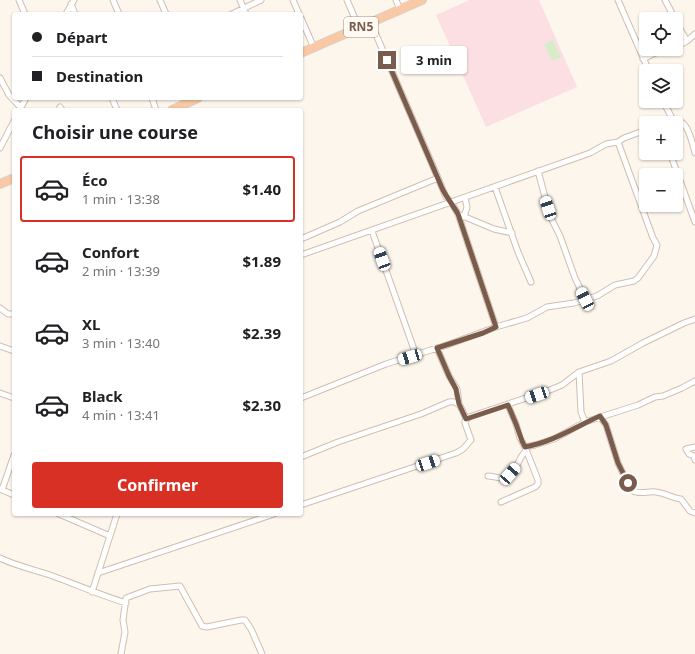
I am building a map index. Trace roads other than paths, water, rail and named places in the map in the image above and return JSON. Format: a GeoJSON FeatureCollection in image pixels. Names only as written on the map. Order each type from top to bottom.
{"type":"FeatureCollection","features":[{"type":"Feature","properties":{"kind":"highway","name":"RN5"},"geometry":{"type":"LineString","coordinates":[[303,52],[422,0]]}},
{"type":"Feature","properties":{"kind":"highway"},"geometry":{"type":"LineString","coordinates":[[176,108],[194,100]]}},
{"type":"Feature","properties":{"kind":"highway"},"geometry":{"type":"LineString","coordinates":[[0,184],[12,179]]}},
{"type":"Feature","properties":{"kind":"street"},"geometry":{"type":"LineString","coordinates":[[19,0],[24,12]]}},
{"type":"Feature","properties":{"kind":"street"},"geometry":{"type":"LineString","coordinates":[[113,0],[117,12]]}},
{"type":"Feature","properties":{"kind":"street"},"geometry":{"type":"LineString","coordinates":[[160,0],[165,12]]}},
{"type":"Feature","properties":{"kind":"street"},"geometry":{"type":"LineString","coordinates":[[240,0],[245,12],[261,0]]}},
{"type":"Feature","properties":{"kind":"street"},"geometry":{"type":"LineString","coordinates":[[293,0],[298,12]]}},
{"type":"Feature","properties":{"kind":"street"},"geometry":{"type":"LineString","coordinates":[[347,0],[359,28]]}},
{"type":"Feature","properties":{"kind":"street"},"geometry":{"type":"LineString","coordinates":[[396,0],[400,10]]}},
{"type":"Feature","properties":{"kind":"street"},"geometry":{"type":"LineString","coordinates":[[618,0],[646,64]]}},
{"type":"Feature","properties":{"kind":"street"},"geometry":{"type":"LineString","coordinates":[[665,0],[671,12]]}},
{"type":"Feature","properties":{"kind":"street"},"geometry":{"type":"LineString","coordinates":[[67,12],[72,2]]}},
{"type":"Feature","properties":{"kind":"street"},"geometry":{"type":"LineString","coordinates":[[72,2],[74,12]]}},
{"type":"Feature","properties":{"kind":"street"},"geometry":{"type":"LineString","coordinates":[[303,23],[314,48]]}},
{"type":"Feature","properties":{"kind":"street"},"geometry":{"type":"LineString","coordinates":[[371,23],[446,197],[451,202],[458,214],[496,327]]}},
{"type":"Feature","properties":{"kind":"street"},"geometry":{"type":"LineString","coordinates":[[683,34],[687,41]]}},
{"type":"Feature","properties":{"kind":"street"},"geometry":{"type":"LineString","coordinates":[[683,43],[695,34]]}},
{"type":"Feature","properties":{"kind":"street"},"geometry":{"type":"LineString","coordinates":[[643,59],[649,56]]}},
{"type":"Feature","properties":{"kind":"street"},"geometry":{"type":"LineString","coordinates":[[0,78],[12,99]]}},
{"type":"Feature","properties":{"kind":"street"},"geometry":{"type":"LineString","coordinates":[[13,100],[19,108]]}},
{"type":"Feature","properties":{"kind":"street"},"geometry":{"type":"LineString","coordinates":[[683,124],[695,153]]}},
{"type":"Feature","properties":{"kind":"street"},"geometry":{"type":"LineString","coordinates":[[0,148],[12,125]]}},
{"type":"Feature","properties":{"kind":"street"},"geometry":{"type":"LineString","coordinates":[[303,254],[590,153],[606,144],[618,142],[639,133]]}},
{"type":"Feature","properties":{"kind":"street"},"geometry":{"type":"LineString","coordinates":[[303,397],[357,375],[416,354],[527,318],[548,307],[597,296],[608,288],[630,282],[638,278],[654,256],[657,245],[653,238],[618,142]]}},
{"type":"Feature","properties":{"kind":"street"},"geometry":{"type":"LineString","coordinates":[[673,160],[695,222]]}},
{"type":"Feature","properties":{"kind":"street"},"geometry":{"type":"LineString","coordinates":[[538,171],[552,220],[560,236],[575,278],[585,299]]}},
{"type":"Feature","properties":{"kind":"street"},"geometry":{"type":"LineString","coordinates":[[303,238],[340,222],[358,211],[438,178]]}},
{"type":"Feature","properties":{"kind":"street"},"geometry":{"type":"LineString","coordinates":[[495,187],[531,282]]}},
{"type":"Feature","properties":{"kind":"street"},"geometry":{"type":"LineString","coordinates":[[464,217],[467,208],[465,198]]}},
{"type":"Feature","properties":{"kind":"street"},"geometry":{"type":"LineString","coordinates":[[458,214],[494,229],[512,234]]}},
{"type":"Feature","properties":{"kind":"street"},"geometry":{"type":"LineString","coordinates":[[372,231],[416,354]]}},
{"type":"Feature","properties":{"kind":"street"},"geometry":{"type":"LineString","coordinates":[[0,308],[8,314],[12,314]]}},
{"type":"Feature","properties":{"kind":"street"},"geometry":{"type":"LineString","coordinates":[[466,419],[562,385],[579,372],[611,360],[643,343],[695,319]]}},
{"type":"Feature","properties":{"kind":"street"},"geometry":{"type":"LineString","coordinates":[[0,346],[12,350]]}},
{"type":"Feature","properties":{"kind":"street"},"geometry":{"type":"LineString","coordinates":[[303,504],[456,453],[463,449],[471,440],[465,423],[466,419],[459,404],[456,389],[437,348]]}},
{"type":"Feature","properties":{"kind":"street"},"geometry":{"type":"LineString","coordinates":[[579,372],[581,412],[585,422]]}},
{"type":"Feature","properties":{"kind":"street"},"geometry":{"type":"LineString","coordinates":[[488,476],[502,478],[510,474],[517,467],[522,454],[526,449],[554,439],[585,422],[638,405],[655,397],[663,396],[695,381]]}},
{"type":"Feature","properties":{"kind":"street"},"geometry":{"type":"LineString","coordinates":[[0,393],[12,397]]}},
{"type":"Feature","properties":{"kind":"street"},"geometry":{"type":"LineString","coordinates":[[303,456],[338,442],[421,414],[449,402],[459,404]]}},
{"type":"Feature","properties":{"kind":"street"},"geometry":{"type":"LineString","coordinates":[[501,502],[535,487],[538,484],[538,480],[508,405]]}},
{"type":"Feature","properties":{"kind":"street"},"geometry":{"type":"LineString","coordinates":[[600,416],[606,425],[618,463],[631,490],[638,492],[656,492],[675,499],[681,499],[690,511],[695,513]]}},
{"type":"Feature","properties":{"kind":"street"},"geometry":{"type":"LineString","coordinates":[[695,447],[686,450],[694,456],[695,460]]}},
{"type":"Feature","properties":{"kind":"street"},"geometry":{"type":"LineString","coordinates":[[12,460],[1,490],[12,494]]}},
{"type":"Feature","properties":{"kind":"street"},"geometry":{"type":"LineString","coordinates":[[64,516],[110,536]]}},
{"type":"Feature","properties":{"kind":"street"},"geometry":{"type":"LineString","coordinates":[[92,592],[116,516]]}},
{"type":"Feature","properties":{"kind":"street"},"geometry":{"type":"LineString","coordinates":[[98,573],[268,516]]}},
{"type":"Feature","properties":{"kind":"street"},"geometry":{"type":"LineString","coordinates":[[0,558],[14,565],[34,570],[126,603]]}},
{"type":"Feature","properties":{"kind":"street"},"geometry":{"type":"LineString","coordinates":[[121,654],[125,632],[123,620],[126,598],[150,589],[180,586],[202,626],[207,627],[245,620],[251,629],[262,654]]}}]}
